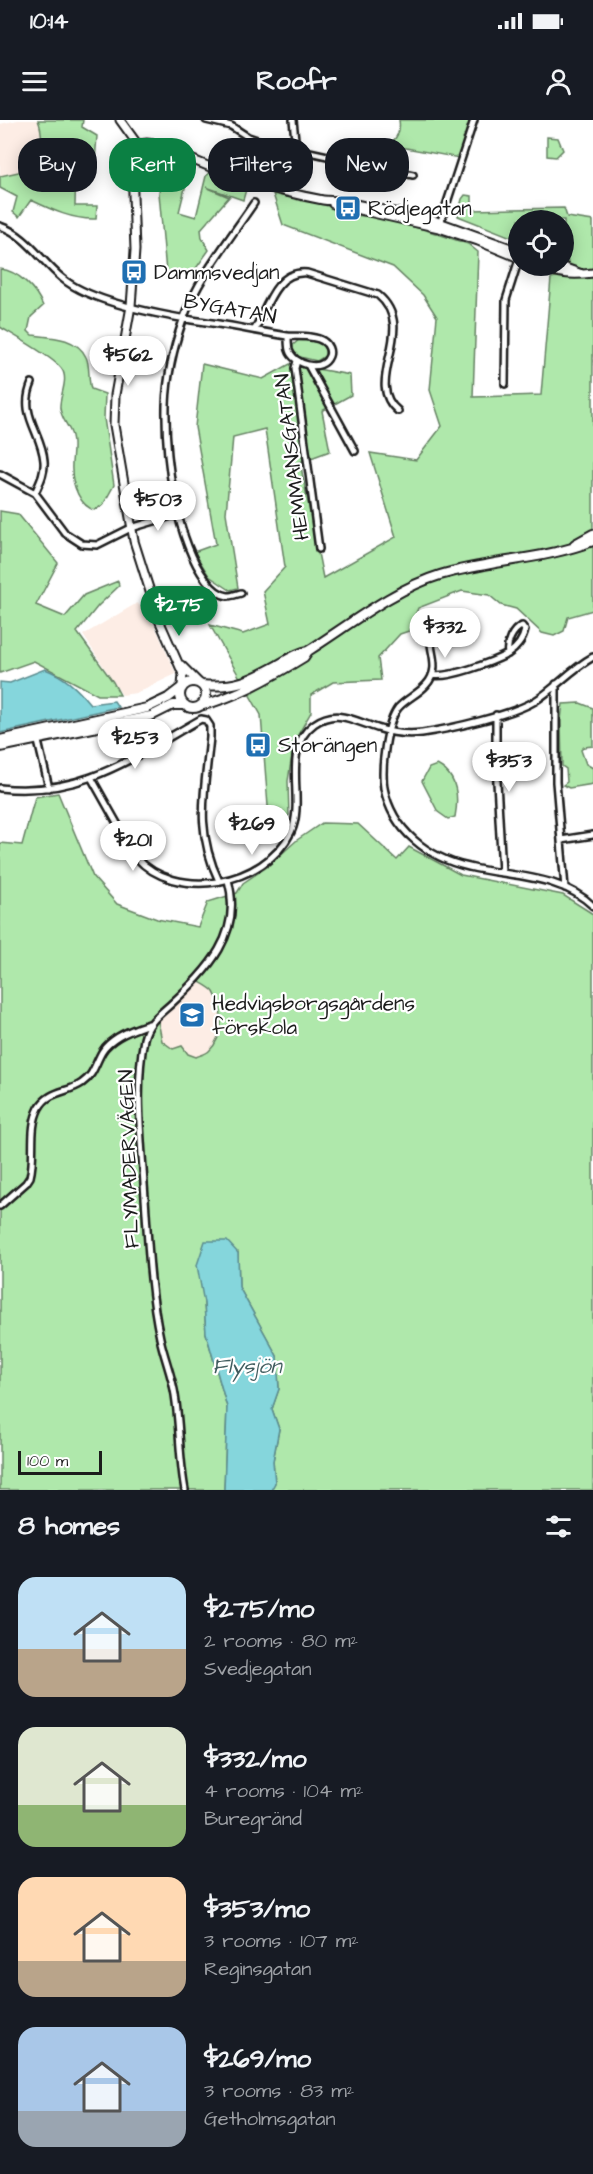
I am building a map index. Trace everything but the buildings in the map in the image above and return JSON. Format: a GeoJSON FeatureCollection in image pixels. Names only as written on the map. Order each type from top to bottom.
{"type":"FeatureCollection","features":[{"type":"Feature","properties":{"kind":"main road"},"geometry":{"type":"LineString","coordinates":[[569,548],[593,534]]}},
{"type":"Feature","properties":{"kind":"main road"},"geometry":{"type":"LineString","coordinates":[[0,740],[37,736],[151,716],[173,705],[185,705],[192,708],[232,696],[263,682],[304,657],[308,651],[418,583],[441,575],[530,558],[593,541]]}},
{"type":"Feature","properties":{"kind":"main road"},"geometry":{"type":"LineString","coordinates":[[0,747],[147,708],[168,698],[189,682],[229,686],[260,675],[300,652],[308,651]]}},
{"type":"Feature","properties":{"kind":"main road"},"geometry":{"type":"LineString","coordinates":[[200,683],[206,696],[200,706]]}},
{"type":"Feature","properties":{"kind":"main road"},"geometry":{"type":"LineString","coordinates":[[182,687],[180,697],[185,705]]}},
{"type":"Feature","properties":{"kind":"street"},"geometry":{"type":"LineString","coordinates":[[120,120],[133,138]]}},
{"type":"Feature","properties":{"kind":"street"},"geometry":{"type":"LineString","coordinates":[[206,120],[231,126],[251,138]]}},
{"type":"Feature","properties":{"kind":"street"},"geometry":{"type":"LineString","coordinates":[[293,120],[295,138]]}},
{"type":"Feature","properties":{"kind":"street"},"geometry":{"type":"LineString","coordinates":[[439,225],[474,120]]}},
{"type":"Feature","properties":{"kind":"street"},"geometry":{"type":"LineString","coordinates":[[313,152],[413,175]]}},
{"type":"Feature","properties":{"kind":"street"},"geometry":{"type":"LineString","coordinates":[[133,192],[135,250],[131,306],[119,364],[113,410],[117,450],[131,528],[159,620],[183,674],[182,687]]}},
{"type":"Feature","properties":{"kind":"street"},"geometry":{"type":"LineString","coordinates":[[289,192],[326,201],[341,201],[439,225],[508,247]]}},
{"type":"Feature","properties":{"kind":"street"},"geometry":{"type":"LineString","coordinates":[[241,593],[228,596],[218,592],[195,565],[188,549],[178,514],[166,432],[166,402],[170,366],[183,318],[212,265],[254,203]]}},
{"type":"Feature","properties":{"kind":"street"},"geometry":{"type":"LineString","coordinates":[[439,225],[508,254]]}},
{"type":"Feature","properties":{"kind":"street","name":"BYGATAN"},"geometry":{"type":"LineString","coordinates":[[0,226],[14,232],[24,240],[61,278],[100,298],[183,318],[288,336],[320,339],[330,350],[329,357],[324,362],[308,365]]}},
{"type":"Feature","properties":{"kind":"street"},"geometry":{"type":"LineString","coordinates":[[574,271],[582,274]]}},
{"type":"Feature","properties":{"kind":"street"},"geometry":{"type":"LineString","coordinates":[[255,329],[280,282],[288,275],[298,272],[378,295],[386,301],[393,314],[395,327],[385,382],[387,397],[398,411]]}},
{"type":"Feature","properties":{"kind":"street"},"geometry":{"type":"LineString","coordinates":[[574,276],[593,273]]}},
{"type":"Feature","properties":{"kind":"street"},"geometry":{"type":"LineString","coordinates":[[505,384],[506,300],[514,276]]}},
{"type":"Feature","properties":{"kind":"street","name":"BYGATAN"},"geometry":{"type":"LineString","coordinates":[[288,336],[289,350],[297,361]]}},
{"type":"Feature","properties":{"kind":"street"},"geometry":{"type":"LineString","coordinates":[[297,361],[308,365],[355,451]]}},
{"type":"Feature","properties":{"kind":"street","name":"HEMMANSGATAN"},"geometry":{"type":"LineString","coordinates":[[297,361],[296,368],[319,549]]}},
{"type":"Feature","properties":{"kind":"street"},"geometry":{"type":"LineString","coordinates":[[32,383],[27,394],[27,407],[32,426],[42,448],[44,463],[43,475],[35,493]]}},
{"type":"Feature","properties":{"kind":"street"},"geometry":{"type":"LineString","coordinates":[[0,474],[35,493],[65,533],[82,544],[97,545],[131,528],[178,514]]}},
{"type":"Feature","properties":{"kind":"street"},"geometry":{"type":"LineString","coordinates":[[467,621],[441,627],[431,635],[434,665],[432,675],[426,686],[398,709],[389,732],[382,775],[392,812],[406,833],[424,848],[442,858],[471,868],[526,876],[565,888],[593,906]]}},
{"type":"Feature","properties":{"kind":"street"},"geometry":{"type":"LineString","coordinates":[[432,675],[462,671],[508,654],[514,650],[524,634],[525,630],[522,626],[517,628],[510,640],[507,647],[508,654]]}},
{"type":"Feature","properties":{"kind":"street"},"geometry":{"type":"LineString","coordinates":[[92,779],[130,847],[146,868],[168,879],[183,882],[228,880],[243,875],[266,861],[277,852],[291,832],[296,820],[296,774],[299,747],[302,737],[312,725],[331,716],[346,716],[389,732],[415,734],[433,731],[524,707],[537,700],[579,664],[593,657]]}},
{"type":"Feature","properties":{"kind":"street"},"geometry":{"type":"LineString","coordinates":[[179,663],[200,683]]}},
{"type":"Feature","properties":{"kind":"street"},"geometry":{"type":"LineString","coordinates":[[556,684],[555,761],[565,888]]}},
{"type":"Feature","properties":{"kind":"street"},"geometry":{"type":"LineString","coordinates":[[496,715],[496,764],[502,872]]}},
{"type":"Feature","properties":{"kind":"street"},"geometry":{"type":"LineString","coordinates":[[0,788],[15,790],[48,788],[92,779],[134,758],[201,719],[206,720],[210,726],[210,737],[202,815],[203,835],[219,881]]}},
{"type":"Feature","properties":{"kind":"street"},"geometry":{"type":"LineString","coordinates":[[37,736],[48,788]]}},
{"type":"Feature","properties":{"kind":"street"},"geometry":{"type":"LineString","coordinates":[[561,840],[593,835]]}},
{"type":"Feature","properties":{"kind":"street"},"geometry":{"type":"LineString","coordinates":[[0,1206],[30,1177],[34,1130],[40,1107],[55,1093],[79,1085],[91,1076],[102,1052],[109,1044],[134,1029],[149,1024],[172,1004],[219,951],[231,923],[232,902],[228,880]]}},
{"type":"Feature","properties":{"kind":"street","name":"FLYMADERVÄGEN"},"geometry":{"type":"LineString","coordinates":[[149,1024],[145,1037],[139,1088],[149,1270],[160,1338],[175,1394],[185,1490]]}},
{"type":"Feature","properties":{"kind":"shaded area"},"geometry":{"type":"Polygon","coordinates":[[[18,120],[38,120],[41,138],[18,138],[18,172],[0,176],[0,124],[18,120]]]}},
{"type":"Feature","properties":{"kind":"shaded area"},"geometry":{"type":"Polygon","coordinates":[[[137,603],[150,615],[176,674],[136,693],[122,695],[83,635],[137,603]]]}},
{"type":"Feature","properties":{"kind":"shaded area","name":"Hedvigsborgsgårdens förskola"},"geometry":{"type":"Polygon","coordinates":[[[198,981],[213,991],[221,1022],[219,1038],[208,1052],[196,1057],[173,1049],[162,1041],[158,1021],[198,981]]]}},
{"type":"Feature","properties":{"kind":"green space"},"geometry":{"type":"Polygon","coordinates":[[[38,120],[83,120],[82,127],[97,138],[42,138],[38,120]]]}},
{"type":"Feature","properties":{"kind":"green space"},"geometry":{"type":"Polygon","coordinates":[[[399,120],[470,120],[459,158],[409,149],[409,138],[396,138],[399,120]]]}},
{"type":"Feature","properties":{"kind":"green space"},"geometry":{"type":"Polygon","coordinates":[[[547,137],[558,138],[563,150],[556,157],[547,156],[547,137]]]}},
{"type":"Feature","properties":{"kind":"green space"},"geometry":{"type":"Polygon","coordinates":[[[18,172],[18,192],[75,192],[75,206],[97,206],[96,219],[71,216],[31,200],[19,217],[13,212],[17,197],[0,188],[0,176],[18,172]]]}},
{"type":"Feature","properties":{"kind":"green space"},"geometry":{"type":"Polygon","coordinates":[[[208,174],[208,188],[206,187],[208,192],[218,192],[229,197],[201,229],[202,238],[209,250],[192,274],[166,272],[159,193],[184,192],[179,212],[196,217],[208,174]]]}},
{"type":"Feature","properties":{"kind":"green space"},"geometry":{"type":"Polygon","coordinates":[[[220,192],[245,192],[243,200],[220,192]]]}},
{"type":"Feature","properties":{"kind":"green space"},"geometry":{"type":"Polygon","coordinates":[[[273,194],[322,204],[352,215],[375,217],[426,230],[468,244],[478,252],[473,397],[541,395],[551,278],[574,276],[574,218],[593,221],[593,610],[568,617],[564,631],[554,636],[542,633],[516,609],[501,605],[489,595],[462,591],[418,608],[409,631],[400,634],[378,658],[381,680],[333,682],[311,695],[311,712],[294,742],[288,781],[289,815],[280,826],[275,827],[269,819],[261,715],[210,625],[243,634],[270,624],[263,591],[285,567],[265,429],[233,437],[226,513],[238,588],[230,590],[209,576],[194,552],[216,544],[195,427],[202,364],[263,379],[290,364],[350,375],[351,395],[322,411],[330,451],[300,462],[323,578],[396,537],[370,453],[416,460],[442,426],[430,390],[437,317],[423,295],[393,267],[283,225],[273,194]]]}},
{"type":"Feature","properties":{"kind":"green space"},"geometry":{"type":"Polygon","coordinates":[[[465,195],[472,196],[472,210],[564,208],[565,210],[508,210],[508,236],[458,216],[465,195]]]}},
{"type":"Feature","properties":{"kind":"green space"},"geometry":{"type":"Polygon","coordinates":[[[0,269],[14,273],[26,282],[36,293],[43,306],[31,317],[28,331],[32,335],[62,339],[76,345],[82,350],[87,360],[91,389],[105,394],[104,418],[114,485],[103,505],[95,510],[81,500],[73,482],[72,438],[60,408],[64,382],[61,368],[32,346],[0,327],[0,269]]]}},
{"type":"Feature","properties":{"kind":"green space"},"geometry":{"type":"Polygon","coordinates":[[[300,339],[320,343],[325,349],[325,356],[317,361],[296,356],[293,345],[300,339]]]}},
{"type":"Feature","properties":{"kind":"green space"},"geometry":{"type":"Polygon","coordinates":[[[0,511],[18,514],[58,563],[36,605],[65,617],[84,595],[118,581],[119,586],[98,606],[77,632],[120,695],[98,695],[34,661],[0,673],[0,511]]]}},
{"type":"Feature","properties":{"kind":"green space"},"geometry":{"type":"Polygon","coordinates":[[[580,703],[593,708],[593,746],[584,747],[581,750],[586,764],[593,768],[593,784],[569,788],[563,785],[567,782],[566,769],[562,766],[563,704],[580,703]]]}},
{"type":"Feature","properties":{"kind":"green space"},"geometry":{"type":"Polygon","coordinates":[[[437,765],[449,774],[455,787],[457,801],[455,817],[448,819],[438,812],[422,781],[429,768],[437,765]]]}},
{"type":"Feature","properties":{"kind":"green space"},"geometry":{"type":"Polygon","coordinates":[[[58,793],[93,877],[117,904],[157,919],[198,927],[208,902],[237,893],[243,883],[322,823],[358,824],[397,860],[409,847],[461,875],[563,895],[593,914],[593,1490],[271,1490],[275,1482],[273,1461],[279,1429],[272,1409],[279,1389],[277,1356],[239,1287],[238,1253],[204,1303],[206,1333],[227,1407],[224,1490],[0,1490],[0,843],[22,845],[35,797],[58,793]],[[198,981],[158,1021],[162,1041],[173,1049],[182,1046],[188,1054],[196,1057],[208,1052],[214,1045],[221,1023],[220,1006],[214,992],[198,981]]]}},
{"type":"Feature","properties":{"kind":"water"},"geometry":{"type":"Polygon","coordinates":[[[45,669],[70,683],[90,704],[114,701],[118,707],[0,733],[0,682],[10,683],[45,669]]]}},
{"type":"Feature","properties":{"kind":"water","name":"Flysjön"},"geometry":{"type":"Polygon","coordinates":[[[205,1241],[227,1241],[238,1253],[239,1287],[277,1356],[279,1389],[272,1409],[279,1429],[273,1461],[275,1483],[271,1490],[224,1490],[227,1407],[206,1333],[204,1303],[197,1265],[205,1241]]]}},
{"type":"Feature","properties":{"kind":"place","name":"Rödjegatan"},"geometry":{"type":"Point","coordinates":[348,208]}},
{"type":"Feature","properties":{"kind":"place","name":"Dammsvedjan"},"geometry":{"type":"Point","coordinates":[134,272]}},
{"type":"Feature","properties":{"kind":"place","name":"Storängen"},"geometry":{"type":"Point","coordinates":[258,745]}},
{"type":"Feature","properties":{"kind":"place","name":"Hedvigsborgsgårdens förskola"},"geometry":{"type":"Point","coordinates":[192,1015]}}]}
